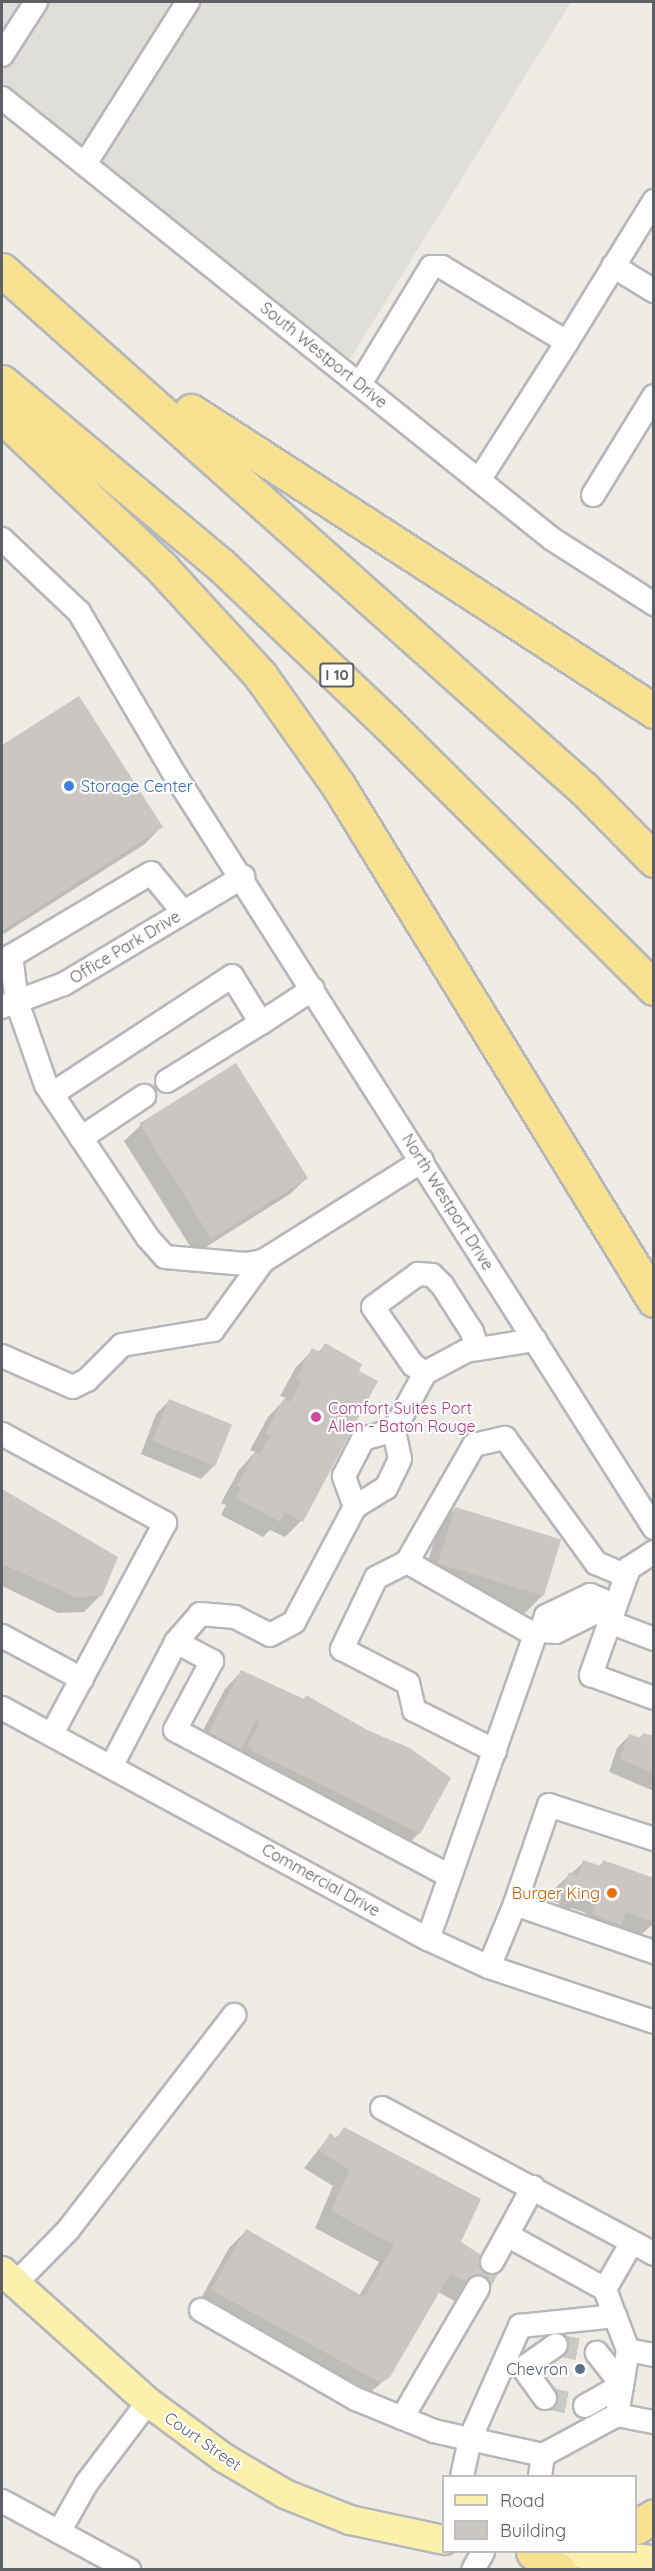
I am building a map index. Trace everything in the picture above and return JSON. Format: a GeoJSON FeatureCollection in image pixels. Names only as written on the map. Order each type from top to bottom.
{"type":"FeatureCollection","features":[{"type":"Feature","properties":{"kind":"highway"},"geometry":{"type":"LineString","coordinates":[[2,270],[60,318],[584,789],[654,860]]}},
{"type":"Feature","properties":{"kind":"highway"},"geometry":{"type":"LineString","coordinates":[[60,318],[236,443],[654,711]]}},
{"type":"Feature","properties":{"kind":"highway","name":"I 10"},"geometry":{"type":"LineString","coordinates":[[2,382],[221,565],[388,724],[654,988]]}},
{"type":"Feature","properties":{"kind":"highway"},"geometry":{"type":"LineString","coordinates":[[2,416],[162,568],[260,675],[338,784],[654,1300]]}},
{"type":"Feature","properties":{"kind":"highway"},"geometry":{"type":"LineString","coordinates":[[637,2526],[654,2516]]}},
{"type":"Feature","properties":{"kind":"highway"},"geometry":{"type":"LineString","coordinates":[[534,2553],[559,2570]]}},
{"type":"Feature","properties":{"kind":"main road","name":"Court Street"},"geometry":{"type":"LineString","coordinates":[[8,2278],[148,2402],[224,2458],[285,2494],[350,2520],[442,2540]]}},
{"type":"Feature","properties":{"kind":"main road"},"geometry":{"type":"LineString","coordinates":[[573,2553],[654,2560]]}},
{"type":"Feature","properties":{"kind":"street"},"geometry":{"type":"LineString","coordinates":[[2,55],[36,2]]}},
{"type":"Feature","properties":{"kind":"street"},"geometry":{"type":"LineString","coordinates":[[85,164],[188,2]]}},
{"type":"Feature","properties":{"kind":"street","name":"South Westport Drive"},"geometry":{"type":"LineString","coordinates":[[2,98],[552,539],[654,604]]}},
{"type":"Feature","properties":{"kind":"street"},"geometry":{"type":"LineString","coordinates":[[479,480],[654,201]]}},
{"type":"Feature","properties":{"kind":"street"},"geometry":{"type":"LineString","coordinates":[[613,266],[654,291]]}},
{"type":"Feature","properties":{"kind":"street"},"geometry":{"type":"LineString","coordinates":[[360,384],[431,267],[441,267],[567,342]]}},
{"type":"Feature","properties":{"kind":"street"},"geometry":{"type":"LineString","coordinates":[[593,495],[654,396]]}},
{"type":"Feature","properties":{"kind":"street","name":"North Westport Drive"},"geometry":{"type":"LineString","coordinates":[[6,550],[79,612],[175,775],[243,877],[654,1528]]}},
{"type":"Feature","properties":{"kind":"street"},"geometry":{"type":"LineString","coordinates":[[183,912],[151,873],[11,956],[10,1004],[52,1094],[148,1238],[165,1257],[246,1264],[263,1261]]}},
{"type":"Feature","properties":{"kind":"street","name":"Office Park Drive"},"geometry":{"type":"LineString","coordinates":[[10,1004],[64,984],[243,877]]}},
{"type":"Feature","properties":{"kind":"street"},"geometry":{"type":"LineString","coordinates":[[52,1094],[232,975],[261,1023]]}},
{"type":"Feature","properties":{"kind":"street"},"geometry":{"type":"LineString","coordinates":[[166,1081],[313,988]]}},
{"type":"Feature","properties":{"kind":"street"},"geometry":{"type":"LineString","coordinates":[[81,1138],[144,1096]]}},
{"type":"Feature","properties":{"kind":"street"},"geometry":{"type":"LineString","coordinates":[[2,1356],[73,1387],[87,1380],[122,1345],[213,1330],[263,1261],[422,1161]]}},
{"type":"Feature","properties":{"kind":"street"},"geometry":{"type":"LineString","coordinates":[[425,1373],[413,1365],[373,1307],[418,1274],[432,1275],[442,1285],[472,1332],[478,1349]]}},
{"type":"Feature","properties":{"kind":"street"},"geometry":{"type":"LineString","coordinates":[[112,1765],[176,1642],[200,1614],[235,1617],[270,1635],[294,1622],[355,1507],[386,1488],[400,1459],[394,1430],[425,1373],[466,1351],[535,1340]]}},
{"type":"Feature","properties":{"kind":"street"},"geometry":{"type":"LineString","coordinates":[[355,1507],[344,1476],[363,1439],[394,1430]]}},
{"type":"Feature","properties":{"kind":"street"},"geometry":{"type":"LineString","coordinates":[[2,1434],[165,1523],[52,1734]]}},
{"type":"Feature","properties":{"kind":"street"},"geometry":{"type":"LineString","coordinates":[[495,1751],[414,1710],[408,1683],[342,1648],[376,1578],[407,1562],[474,1445],[505,1438],[616,1590],[612,1623],[591,1675],[654,1698]]}},
{"type":"Feature","properties":{"kind":"street"},"geometry":{"type":"LineString","coordinates":[[407,1562],[538,1633],[556,1632],[600,1610],[616,1590],[629,1568],[654,1552]]}},
{"type":"Feature","properties":{"kind":"street"},"geometry":{"type":"LineString","coordinates":[[612,1623],[654,1639]]}},
{"type":"Feature","properties":{"kind":"street"},"geometry":{"type":"LineString","coordinates":[[428,1939],[538,1633]]}},
{"type":"Feature","properties":{"kind":"street"},"geometry":{"type":"LineString","coordinates":[[2,1636],[82,1679]]}},
{"type":"Feature","properties":{"kind":"street"},"geometry":{"type":"LineString","coordinates":[[176,1642],[212,1661],[175,1730],[450,1876]]}},
{"type":"Feature","properties":{"kind":"street","name":"Commercial Drive"},"geometry":{"type":"LineString","coordinates":[[2,1708],[112,1765],[428,1939],[489,1967],[654,2022]]}},
{"type":"Feature","properties":{"kind":"street"},"geometry":{"type":"LineString","coordinates":[[489,1967],[515,1904],[549,1805],[654,1839]]}},
{"type":"Feature","properties":{"kind":"street"},"geometry":{"type":"LineString","coordinates":[[515,1904],[654,1952]]}},
{"type":"Feature","properties":{"kind":"street"},"geometry":{"type":"LineString","coordinates":[[8,2278],[69,2230],[234,2015]]}},
{"type":"Feature","properties":{"kind":"street"},"geometry":{"type":"LineString","coordinates":[[382,2108],[533,2187],[654,2254]]}},
{"type":"Feature","properties":{"kind":"street"},"geometry":{"type":"LineString","coordinates":[[492,2262],[533,2187]]}},
{"type":"Feature","properties":{"kind":"street"},"geometry":{"type":"LineString","coordinates":[[201,2310],[356,2399],[434,2432],[470,2439],[542,2466],[616,2415],[628,2350],[605,2289],[507,2235]]}},
{"type":"Feature","properties":{"kind":"street"},"geometry":{"type":"LineString","coordinates":[[605,2289],[632,2242]]}},
{"type":"Feature","properties":{"kind":"street"},"geometry":{"type":"LineString","coordinates":[[402,2418],[478,2288]]}},
{"type":"Feature","properties":{"kind":"street"},"geometry":{"type":"LineString","coordinates":[[462,2475],[470,2439],[513,2366],[520,2326],[615,2316]]}},
{"type":"Feature","properties":{"kind":"street"},"geometry":{"type":"LineString","coordinates":[[513,2366],[556,2345]]}},
{"type":"Feature","properties":{"kind":"street"},"geometry":{"type":"LineString","coordinates":[[628,2350],[654,2355]]}},
{"type":"Feature","properties":{"kind":"street"},"geometry":{"type":"LineString","coordinates":[[597,2353],[622,2385]]}},
{"type":"Feature","properties":{"kind":"street"},"geometry":{"type":"LineString","coordinates":[[513,2366],[545,2398]]}},
{"type":"Feature","properties":{"kind":"street"},"geometry":{"type":"LineString","coordinates":[[585,2406],[622,2385]]}},
{"type":"Feature","properties":{"kind":"street"},"geometry":{"type":"LineString","coordinates":[[59,2532],[86,2484],[148,2402]]}},
{"type":"Feature","properties":{"kind":"street"},"geometry":{"type":"LineString","coordinates":[[616,2415],[654,2422]]}},
{"type":"Feature","properties":{"kind":"street"},"geometry":{"type":"LineString","coordinates":[[2,2501],[116,2567]]}},
{"type":"Feature","properties":{"kind":"street"},"geometry":{"type":"LineString","coordinates":[[473,2570],[482,2553]]}},
{"type":"Feature","properties":{"kind":"shaded area"},"geometry":{"type":"Polygon","coordinates":[[[2,2],[571,2],[350,359],[2,82],[2,2]]]}},
{"type":"Feature","properties":{"kind":"building","name":"Storage Center"},"geometry":{"type":"Polygon","coordinates":[[[79,696],[163,827],[2,931],[2,745],[79,696]]]}},
{"type":"Feature","properties":{"kind":"building"},"geometry":{"type":"Polygon","coordinates":[[[236,1063],[308,1178],[211,1239],[139,1123],[236,1063]]]}},
{"type":"Feature","properties":{"kind":"building","name":"Comfort Suites Port Allen - Baton Rouge"},"geometry":{"type":"Polygon","coordinates":[[[325,1343],[362,1364],[359,1371],[378,1381],[303,1522],[285,1512],[280,1522],[236,1498],[241,1489],[237,1486],[255,1452],[260,1454],[270,1436],[265,1433],[284,1398],[290,1402],[301,1382],[296,1379],[312,1348],[320,1352],[325,1343]]]}},
{"type":"Feature","properties":{"kind":"building"},"geometry":{"type":"Polygon","coordinates":[[[169,1399],[232,1424],[215,1466],[152,1441],[169,1399]]]}},
{"type":"Feature","properties":{"kind":"building"},"geometry":{"type":"Polygon","coordinates":[[[2,1489],[118,1557],[102,1596],[75,1597],[2,1564],[2,1489]]]}},
{"type":"Feature","properties":{"kind":"building"},"geometry":{"type":"Polygon","coordinates":[[[455,1507],[561,1539],[544,1596],[438,1563],[455,1507]]]}},
{"type":"Feature","properties":{"kind":"building"},"geometry":{"type":"Polygon","coordinates":[[[241,1670],[304,1699],[306,1695],[369,1731],[410,1748],[451,1778],[420,1834],[253,1751],[248,1745],[260,1722],[256,1720],[241,1750],[209,1732],[241,1670]]]}},
{"type":"Feature","properties":{"kind":"building"},"geometry":{"type":"Polygon","coordinates":[[[643,1733],[654,1736],[654,1774],[620,1759],[629,1734],[641,1738],[643,1733]]]}},
{"type":"Feature","properties":{"kind":"building","name":"Burger King"},"geometry":{"type":"Polygon","coordinates":[[[583,1860],[601,1866],[603,1860],[654,1878],[654,1922],[626,1912],[621,1925],[592,1914],[597,1900],[582,1895],[580,1902],[569,1898],[571,1891],[563,1888],[569,1872],[578,1876],[583,1860]]]}},
{"type":"Feature","properties":{"kind":"building"},"geometry":{"type":"Polygon","coordinates":[[[344,2127],[481,2199],[461,2242],[503,2269],[482,2290],[450,2274],[390,2377],[381,2383],[211,2290],[246,2229],[364,2297],[394,2245],[331,2211],[349,2170],[319,2151],[330,2133],[337,2139],[344,2127]]]}},
{"type":"Feature","properties":{"kind":"tunnel"},"geometry":{"type":"LineString","coordinates":[[478,2288],[492,2262]]}},
{"type":"Feature","properties":{"kind":"tunnel"},"geometry":{"type":"LineString","coordinates":[[556,2345],[597,2353]]}},
{"type":"Feature","properties":{"kind":"tunnel"},"geometry":{"type":"LineString","coordinates":[[545,2398],[585,2406]]}},
{"type":"Feature","properties":{"kind":"place","name":"Storage Center"},"geometry":{"type":"Point","coordinates":[69,786]}},
{"type":"Feature","properties":{"kind":"place","name":"Comfort Suites Port Allen - Baton Rouge"},"geometry":{"type":"Point","coordinates":[316,1417]}},
{"type":"Feature","properties":{"kind":"place","name":"Burger King"},"geometry":{"type":"Point","coordinates":[612,1893]}},
{"type":"Feature","properties":{"kind":"place","name":"Chevron"},"geometry":{"type":"Point","coordinates":[580,2369]}}]}
